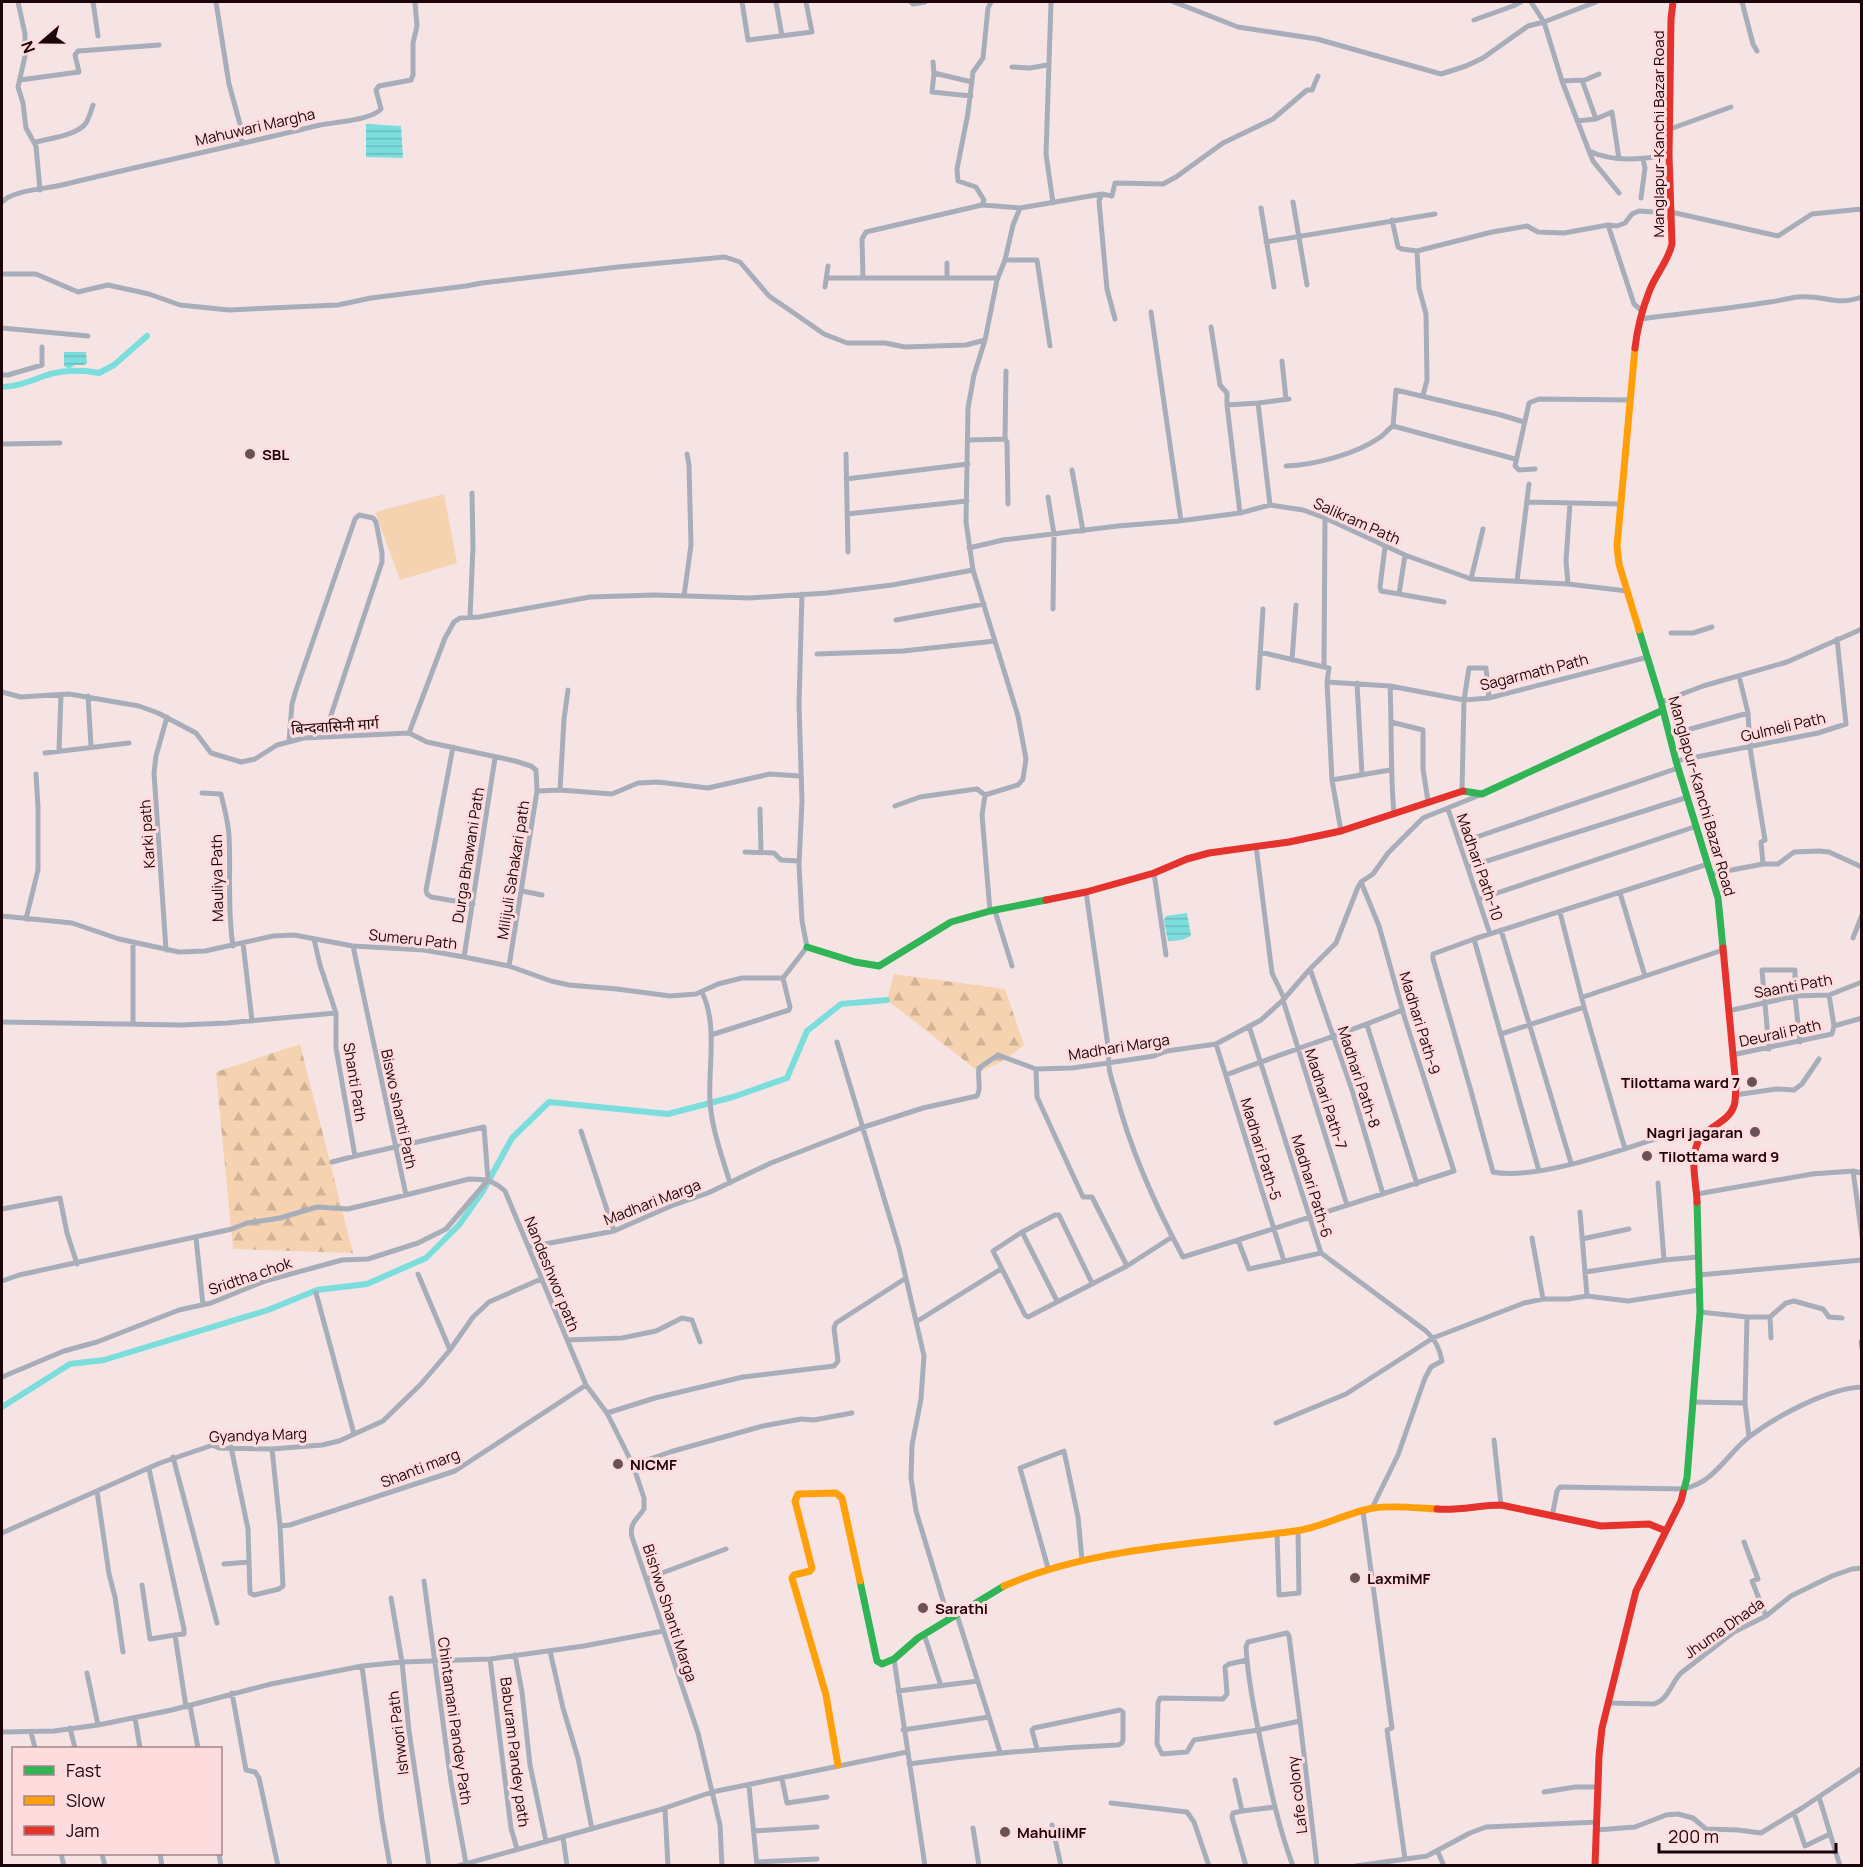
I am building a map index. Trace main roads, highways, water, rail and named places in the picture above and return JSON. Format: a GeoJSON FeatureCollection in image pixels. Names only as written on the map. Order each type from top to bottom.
{"type":"FeatureCollection","features":[{"type":"Feature","properties":{"kind":"water"},"geometry":{"type":"Polygon","coordinates":[[[366,124],[401,126],[403,158],[366,157],[366,124]]]}},
{"type":"Feature","properties":{"kind":"water"},"geometry":{"type":"Polygon","coordinates":[[[64,352],[86,352],[87,363],[75,365],[69,369],[64,366],[64,352]]]}},
{"type":"Feature","properties":{"kind":"water"},"geometry":{"type":"Polygon","coordinates":[[[1187,913],[1191,936],[1182,940],[1168,941],[1164,920],[1166,916],[1187,913]]]}},
{"type":"Feature","properties":{"kind":"waterway"},"geometry":{"type":"LineString","coordinates":[[2,387],[19,385],[60,372],[99,373],[114,365],[147,336]]}},
{"type":"Feature","properties":{"kind":"waterway"},"geometry":{"type":"LineString","coordinates":[[2,1407],[70,1364],[104,1360],[268,1310],[317,1290],[367,1284],[426,1258],[459,1225],[483,1191],[512,1138],[549,1102],[668,1114],[733,1097],[787,1078],[807,1031],[841,1004],[887,1000]]}},
{"type":"Feature","properties":{"kind":"place","name":"SBL"},"geometry":{"type":"Point","coordinates":[250,454]}},
{"type":"Feature","properties":{"kind":"place","name":"Tilottama ward 7"},"geometry":{"type":"Point","coordinates":[1752,1082]}},
{"type":"Feature","properties":{"kind":"place","name":"Nagri jagaran"},"geometry":{"type":"Point","coordinates":[1755,1132]}},
{"type":"Feature","properties":{"kind":"place","name":"Tilottama ward 9"},"geometry":{"type":"Point","coordinates":[1647,1156]}},
{"type":"Feature","properties":{"kind":"place","name":"NICMF"},"geometry":{"type":"Point","coordinates":[618,1464]}},
{"type":"Feature","properties":{"kind":"place","name":"LaxmiMF"},"geometry":{"type":"Point","coordinates":[1355,1578]}},
{"type":"Feature","properties":{"kind":"place","name":"Sarathi"},"geometry":{"type":"Point","coordinates":[923,1608]}},
{"type":"Feature","properties":{"kind":"place","name":"MahuliMF"},"geometry":{"type":"Point","coordinates":[1005,1832]}}]}
